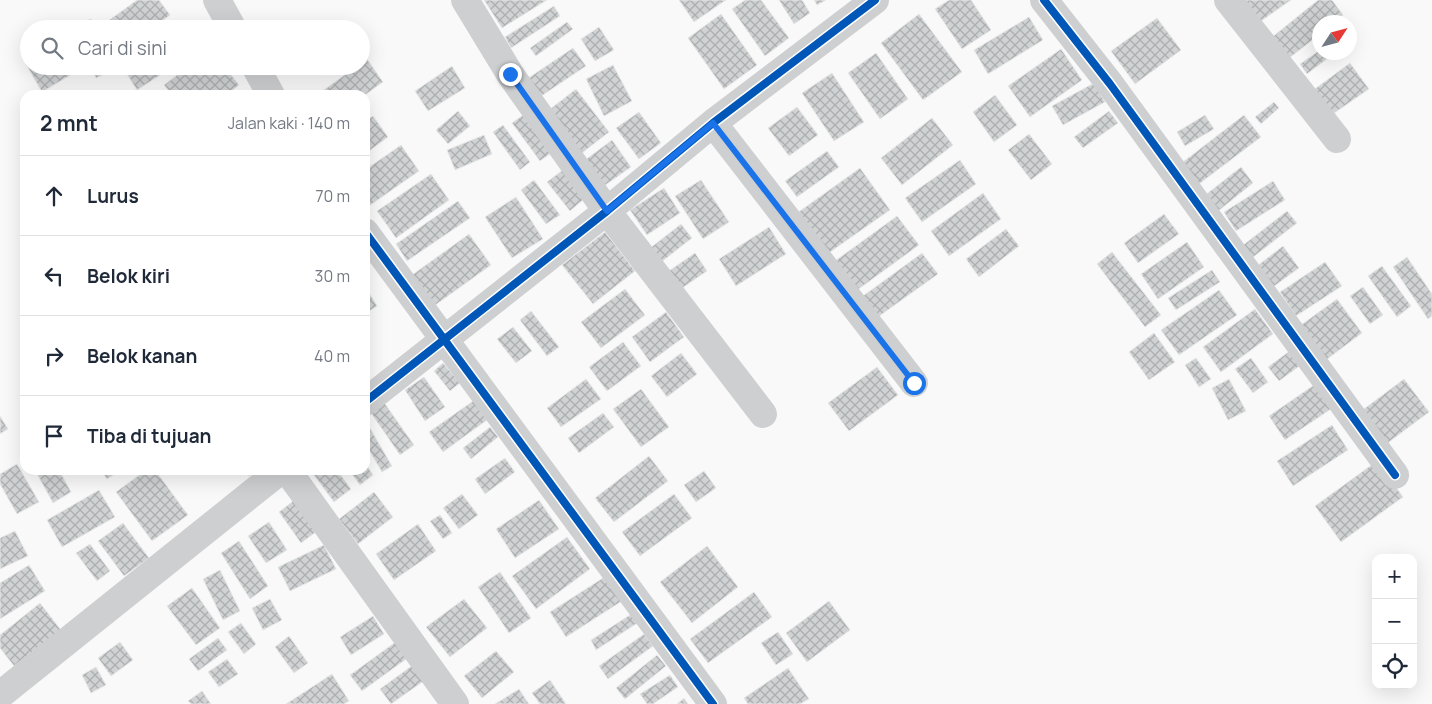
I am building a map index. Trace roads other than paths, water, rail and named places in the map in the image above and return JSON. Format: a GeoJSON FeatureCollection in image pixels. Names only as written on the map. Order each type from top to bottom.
{"type":"FeatureCollection","features":[{"type":"Feature","properties":{"kind":"street"},"geometry":{"type":"LineString","coordinates":[[217,0],[228,20]]}},
{"type":"Feature","properties":{"kind":"street"},"geometry":{"type":"LineString","coordinates":[[465,0],[510,74],[607,211],[763,414]]}},
{"type":"Feature","properties":{"kind":"street"},"geometry":{"type":"LineString","coordinates":[[370,398],[607,211],[713,123],[875,0]]}},
{"type":"Feature","properties":{"kind":"street"},"geometry":{"type":"LineString","coordinates":[[1044,0],[1115,92],[1396,475]]}},
{"type":"Feature","properties":{"kind":"street"},"geometry":{"type":"LineString","coordinates":[[1228,0],[1337,139]]}},
{"type":"Feature","properties":{"kind":"street"},"geometry":{"type":"LineString","coordinates":[[260,75],[268,90]]}},
{"type":"Feature","properties":{"kind":"street"},"geometry":{"type":"LineString","coordinates":[[713,123],[914,383]]}},
{"type":"Feature","properties":{"kind":"street"},"geometry":{"type":"LineString","coordinates":[[370,239],[442,340],[713,704]]}},
{"type":"Feature","properties":{"kind":"street"},"geometry":{"type":"LineString","coordinates":[[0,695],[276,475]]}},
{"type":"Feature","properties":{"kind":"street"},"geometry":{"type":"LineString","coordinates":[[291,475],[455,704]]}}]}
